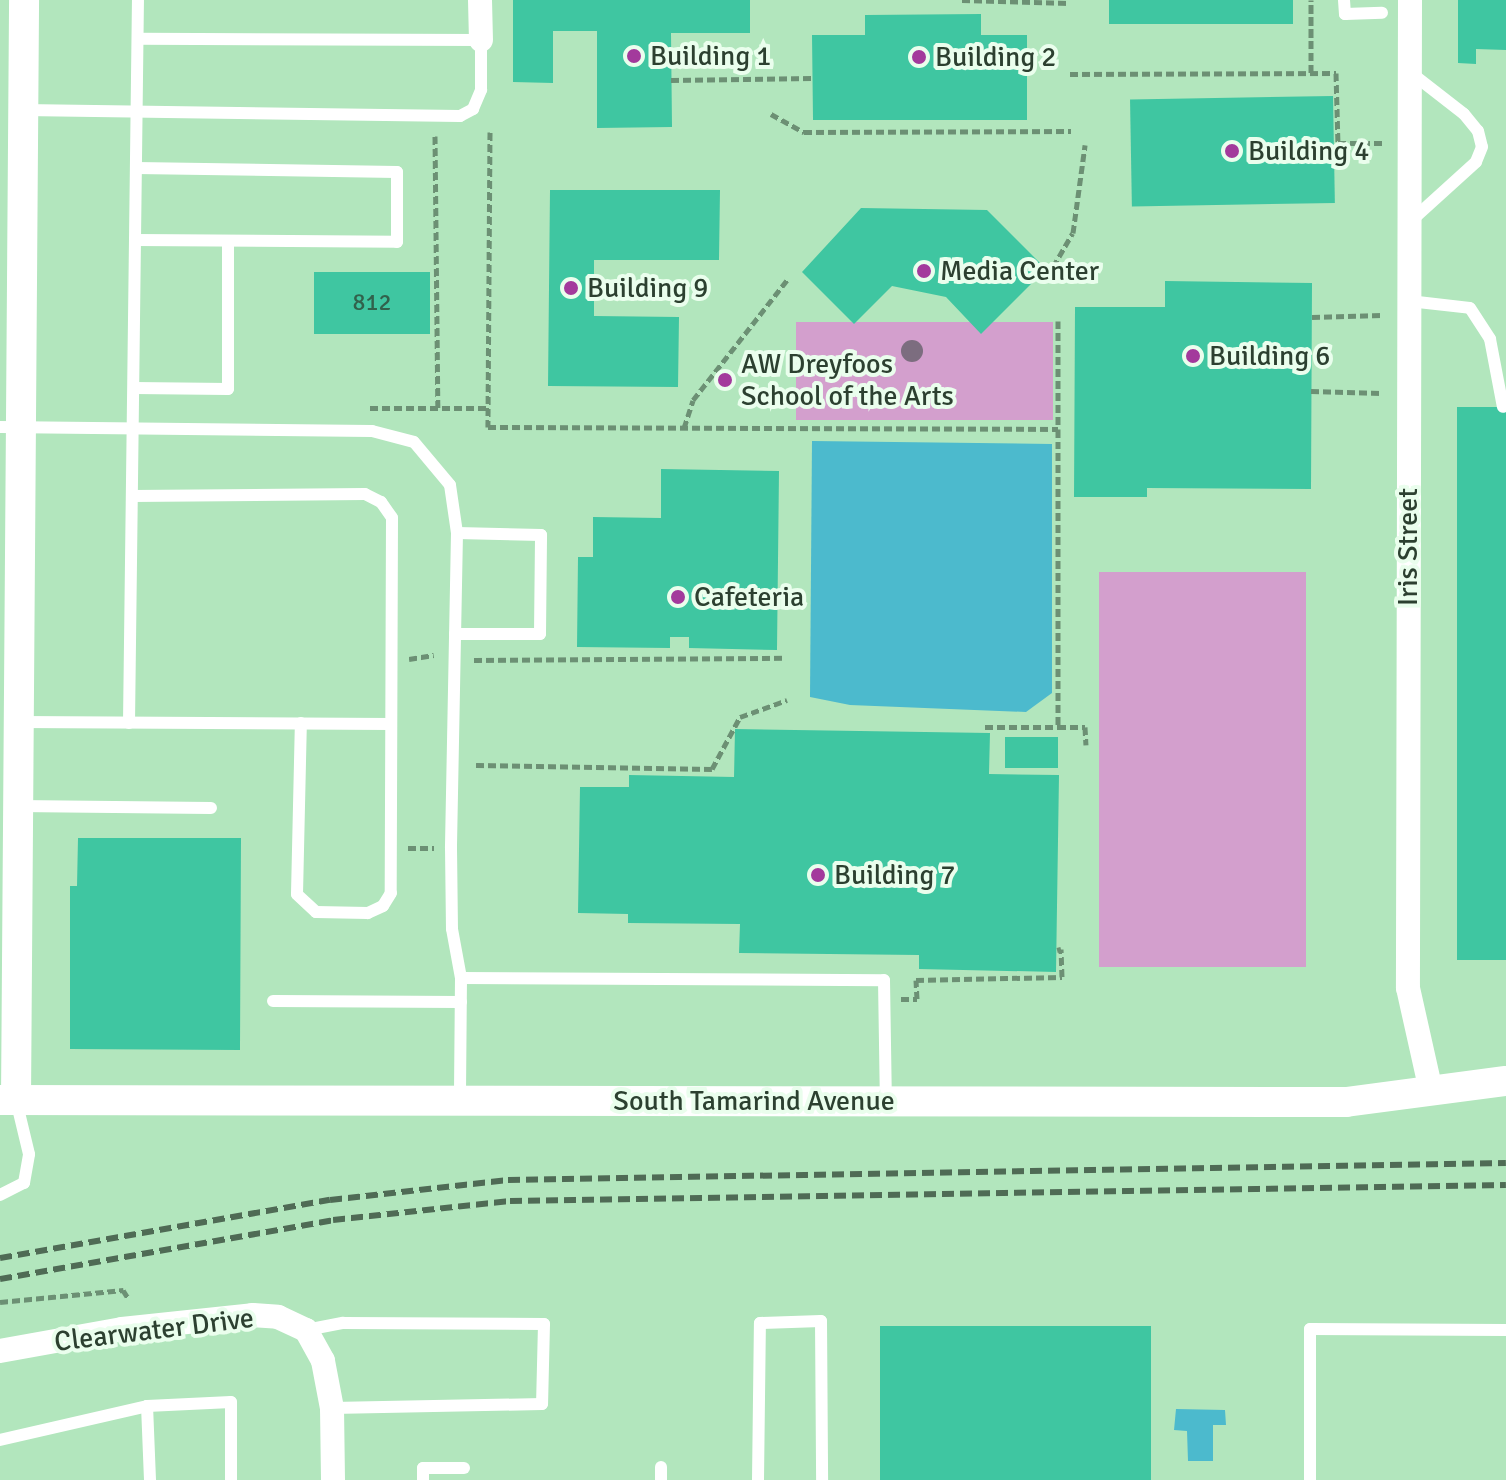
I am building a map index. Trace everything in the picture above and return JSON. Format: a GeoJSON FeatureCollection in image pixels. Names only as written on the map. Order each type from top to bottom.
{"type":"FeatureCollection","features":[{"type":"Feature","properties":{"kind":"street"},"geometry":{"type":"LineString","coordinates":[[8,1100],[8,935],[17,806],[18,722],[10,686],[10,427],[23,110],[24,0]]}},
{"type":"Feature","properties":{"kind":"street"},"geometry":{"type":"LineString","coordinates":[[480,0],[481,40]]}},
{"type":"Feature","properties":{"kind":"street","name":"Iris Street"},"geometry":{"type":"LineString","coordinates":[[1410,0],[1408,988],[1431,1091]]}},
{"type":"Feature","properties":{"kind":"street","name":"South Tamarind Avenue"},"geometry":{"type":"LineString","coordinates":[[8,1100],[1346,1102],[1506,1081]]}},
{"type":"Feature","properties":{"kind":"street","name":"Clearwater Drive"},"geometry":{"type":"LineString","coordinates":[[0,1351],[122,1329],[252,1315],[278,1317],[306,1330]]}},
{"type":"Feature","properties":{"kind":"street"},"geometry":{"type":"LineString","coordinates":[[306,1330],[323,1361],[332,1408],[333,1480]]}},
{"type":"Feature","properties":{"kind":"lane"},"geometry":{"type":"LineString","coordinates":[[129,723],[138,0]]}},
{"type":"Feature","properties":{"kind":"lane"},"geometry":{"type":"LineString","coordinates":[[1344,0],[1345,14],[1382,13]]}},
{"type":"Feature","properties":{"kind":"lane"},"geometry":{"type":"LineString","coordinates":[[23,110],[460,116],[473,109],[481,90],[481,40],[138,39]]}},
{"type":"Feature","properties":{"kind":"lane"},"geometry":{"type":"LineString","coordinates":[[1409,222],[1476,162],[1482,147],[1478,131],[1464,114],[1410,72]]}},
{"type":"Feature","properties":{"kind":"lane"},"geometry":{"type":"LineString","coordinates":[[135,240],[397,242],[397,172],[136,168]]}},
{"type":"Feature","properties":{"kind":"lane"},"geometry":{"type":"LineString","coordinates":[[134,388],[228,389],[228,241]]}},
{"type":"Feature","properties":{"kind":"lane"},"geometry":{"type":"LineString","coordinates":[[1409,301],[1470,308],[1490,339],[1503,407]]}},
{"type":"Feature","properties":{"kind":"lane"},"geometry":{"type":"LineString","coordinates":[[10,427],[372,431],[414,442],[450,485],[457,533],[451,848],[452,929],[461,978],[460,1101]]}},
{"type":"Feature","properties":{"kind":"lane"},"geometry":{"type":"LineString","coordinates":[[132,496],[365,494],[381,502],[392,518],[391,893],[383,906],[368,913],[316,912],[305,906],[297,894],[301,723]]}},
{"type":"Feature","properties":{"kind":"lane"},"geometry":{"type":"LineString","coordinates":[[455,634],[540,634],[541,535],[457,533]]}},
{"type":"Feature","properties":{"kind":"lane"},"geometry":{"type":"LineString","coordinates":[[18,722],[391,724]]}},
{"type":"Feature","properties":{"kind":"lane"},"geometry":{"type":"LineString","coordinates":[[17,806],[211,808]]}},
{"type":"Feature","properties":{"kind":"lane"},"geometry":{"type":"LineString","coordinates":[[461,978],[884,980],[886,1101]]}},
{"type":"Feature","properties":{"kind":"lane"},"geometry":{"type":"LineString","coordinates":[[273,1001],[461,1002]]}},
{"type":"Feature","properties":{"kind":"lane"},"geometry":{"type":"LineString","coordinates":[[0,1195],[24,1183],[29,1154],[8,1100]]}},
{"type":"Feature","properties":{"kind":"lane"},"geometry":{"type":"LineString","coordinates":[[758,1480],[760,1323],[821,1321],[822,1480]]}},
{"type":"Feature","properties":{"kind":"lane"},"geometry":{"type":"LineString","coordinates":[[306,1330],[343,1323],[544,1324],[542,1404],[332,1408]]}},
{"type":"Feature","properties":{"kind":"lane"},"geometry":{"type":"LineString","coordinates":[[1310,1480],[1310,1329],[1506,1330]]}},
{"type":"Feature","properties":{"kind":"lane"},"geometry":{"type":"LineString","coordinates":[[0,1440],[147,1406],[231,1402],[231,1480]]}},
{"type":"Feature","properties":{"kind":"lane"},"geometry":{"type":"LineString","coordinates":[[147,1406],[150,1480]]}},
{"type":"Feature","properties":{"kind":"lane"},"geometry":{"type":"LineString","coordinates":[[423,1480],[423,1468],[464,1468]]}},
{"type":"Feature","properties":{"kind":"path"},"geometry":{"type":"LineString","coordinates":[[962,0],[1069,3]]}},
{"type":"Feature","properties":{"kind":"path"},"geometry":{"type":"LineString","coordinates":[[1311,0],[1311,73]]}},
{"type":"Feature","properties":{"kind":"path"},"geometry":{"type":"LineString","coordinates":[[1070,74],[1336,73],[1338,143],[1382,143]]}},
{"type":"Feature","properties":{"kind":"path"},"geometry":{"type":"LineString","coordinates":[[671,80],[812,78]]}},
{"type":"Feature","properties":{"kind":"path"},"geometry":{"type":"LineString","coordinates":[[771,114],[804,132],[1071,131]]}},
{"type":"Feature","properties":{"kind":"path"},"geometry":{"type":"LineString","coordinates":[[490,132],[488,427],[1058,429]]}},
{"type":"Feature","properties":{"kind":"path"},"geometry":{"type":"LineString","coordinates":[[435,136],[438,408]]}},
{"type":"Feature","properties":{"kind":"path"},"geometry":{"type":"LineString","coordinates":[[1053,267],[1073,233],[1085,145]]}},
{"type":"Feature","properties":{"kind":"path"},"geometry":{"type":"LineString","coordinates":[[684,428],[693,400],[788,279]]}},
{"type":"Feature","properties":{"kind":"path"},"geometry":{"type":"LineString","coordinates":[[1312,317],[1382,315]]}},
{"type":"Feature","properties":{"kind":"path"},"geometry":{"type":"LineString","coordinates":[[1058,321],[1058,727]]}},
{"type":"Feature","properties":{"kind":"path"},"geometry":{"type":"LineString","coordinates":[[1311,391],[1381,393]]}},
{"type":"Feature","properties":{"kind":"path"},"geometry":{"type":"LineString","coordinates":[[392,662],[455,652]]}},
{"type":"Feature","properties":{"kind":"path"},"geometry":{"type":"LineString","coordinates":[[474,660],[786,658]]}},
{"type":"Feature","properties":{"kind":"path"},"geometry":{"type":"LineString","coordinates":[[476,765],[712,769],[740,717],[787,700]]}},
{"type":"Feature","properties":{"kind":"path"},"geometry":{"type":"LineString","coordinates":[[985,727],[1085,727],[1086,745]]}},
{"type":"Feature","properties":{"kind":"path"},"geometry":{"type":"LineString","coordinates":[[391,848],[451,848]]}},
{"type":"Feature","properties":{"kind":"path"},"geometry":{"type":"LineString","coordinates":[[884,1000],[917,999],[916,980],[1062,977],[1061,949],[1057,950]]}},
{"type":"Feature","properties":{"kind":"path"},"geometry":{"type":"LineString","coordinates":[[0,1302],[123,1290],[128,1298]]}},
{"type":"Feature","properties":{"kind":"shaded area"},"geometry":{"type":"Polygon","coordinates":[[[796,322],[1053,322],[1053,420],[796,420],[796,322]]]}},
{"type":"Feature","properties":{"kind":"shaded area"},"geometry":{"type":"Polygon","coordinates":[[[1099,572],[1306,572],[1306,967],[1099,967],[1099,572]]]}},
{"type":"Feature","properties":{"kind":"water"},"geometry":{"type":"Polygon","coordinates":[[[812,441],[1052,444],[1052,693],[1026,712],[850,705],[810,697],[812,441]]]}},
{"type":"Feature","properties":{"kind":"water"},"geometry":{"type":"Polygon","coordinates":[[[1176,1409],[1225,1410],[1226,1425],[1213,1425],[1213,1461],[1188,1461],[1187,1431],[1174,1430],[1176,1409]]]}},
{"type":"Feature","properties":{"kind":"building","name":"Building 1"},"geometry":{"type":"Polygon","coordinates":[[[513,0],[750,0],[750,33],[671,33],[672,127],[597,128],[597,31],[553,31],[553,83],[513,82],[513,0]]]}},
{"type":"Feature","properties":{"kind":"building"},"geometry":{"type":"Polygon","coordinates":[[[1109,0],[1293,0],[1293,24],[1109,24],[1109,0]]]}},
{"type":"Feature","properties":{"kind":"building"},"geometry":{"type":"Polygon","coordinates":[[[1458,0],[1506,0],[1506,50],[1476,49],[1476,64],[1458,63],[1458,0]]]}},
{"type":"Feature","properties":{"kind":"building","name":"Building 2"},"geometry":{"type":"Polygon","coordinates":[[[981,14],[981,35],[1027,35],[1027,120],[813,120],[812,35],[865,35],[865,15],[981,14]]]}},
{"type":"Feature","properties":{"kind":"building","name":"Building 4"},"geometry":{"type":"Polygon","coordinates":[[[1333,96],[1335,203],[1132,207],[1130,100],[1333,96]]]}},
{"type":"Feature","properties":{"kind":"building","name":"Building 9"},"geometry":{"type":"Polygon","coordinates":[[[550,190],[720,190],[719,260],[594,260],[594,316],[679,317],[678,387],[548,386],[550,190]]]}},
{"type":"Feature","properties":{"kind":"building","name":"Media Center"},"geometry":{"type":"Polygon","coordinates":[[[861,208],[987,210],[1046,269],[981,334],[946,297],[892,286],[854,324],[802,272],[861,208]]]}},
{"type":"Feature","properties":{"kind":"building"},"geometry":{"type":"Polygon","coordinates":[[[314,272],[430,272],[430,334],[314,334],[314,272]]]}},
{"type":"Feature","properties":{"kind":"building","name":"Building 6"},"geometry":{"type":"Polygon","coordinates":[[[1165,281],[1312,283],[1311,489],[1147,488],[1147,497],[1074,497],[1075,307],[1165,307],[1165,281]]]}},
{"type":"Feature","properties":{"kind":"building"},"geometry":{"type":"Polygon","coordinates":[[[1457,407],[1506,407],[1506,960],[1457,960],[1457,407]]]}},
{"type":"Feature","properties":{"kind":"building","name":"Cafeteria"},"geometry":{"type":"Polygon","coordinates":[[[661,469],[779,471],[777,650],[689,648],[689,637],[670,637],[670,648],[577,647],[578,557],[593,557],[593,517],[661,518],[661,469]]]}},
{"type":"Feature","properties":{"kind":"building","name":"Building 7"},"geometry":{"type":"Polygon","coordinates":[[[735,729],[990,733],[989,774],[1059,775],[1056,972],[919,969],[919,955],[739,953],[740,924],[628,923],[628,914],[578,913],[580,787],[629,787],[629,775],[734,777],[735,729]]]}},
{"type":"Feature","properties":{"kind":"building"},"geometry":{"type":"Polygon","coordinates":[[[1005,737],[1058,737],[1058,768],[1005,768],[1005,737]]]}},
{"type":"Feature","properties":{"kind":"building"},"geometry":{"type":"Polygon","coordinates":[[[78,838],[241,838],[240,1050],[70,1049],[70,886],[77,886],[78,838]]]}},
{"type":"Feature","properties":{"kind":"building"},"geometry":{"type":"Polygon","coordinates":[[[880,1326],[1151,1326],[1151,1480],[880,1480],[880,1326]]]}},
{"type":"Feature","properties":{"kind":"railway"},"geometry":{"type":"LineString","coordinates":[[0,1258],[330,1200],[508,1180],[1506,1163]]}},
{"type":"Feature","properties":{"kind":"railway"},"geometry":{"type":"LineString","coordinates":[[0,1279],[333,1220],[510,1201],[1506,1185]]}},
{"type":"Feature","properties":{"kind":"place","name":"Building 1"},"geometry":{"type":"Point","coordinates":[634,56]}},
{"type":"Feature","properties":{"kind":"place","name":"Building 2"},"geometry":{"type":"Point","coordinates":[919,57]}},
{"type":"Feature","properties":{"kind":"place","name":"Building 4"},"geometry":{"type":"Point","coordinates":[1232,151]}},
{"type":"Feature","properties":{"kind":"place","name":"Media Center"},"geometry":{"type":"Point","coordinates":[924,271]}},
{"type":"Feature","properties":{"kind":"place","name":"Building 9"},"geometry":{"type":"Point","coordinates":[571,288]}},
{"type":"Feature","properties":{"kind":"place","name":"Building 6"},"geometry":{"type":"Point","coordinates":[1193,356]}},
{"type":"Feature","properties":{"kind":"place","name":"AW Dreyfoos School of the Arts"},"geometry":{"type":"Point","coordinates":[725,380]}},
{"type":"Feature","properties":{"kind":"place","name":"Cafeteria"},"geometry":{"type":"Point","coordinates":[678,597]}},
{"type":"Feature","properties":{"kind":"place","name":"Building 7"},"geometry":{"type":"Point","coordinates":[818,875]}}]}
